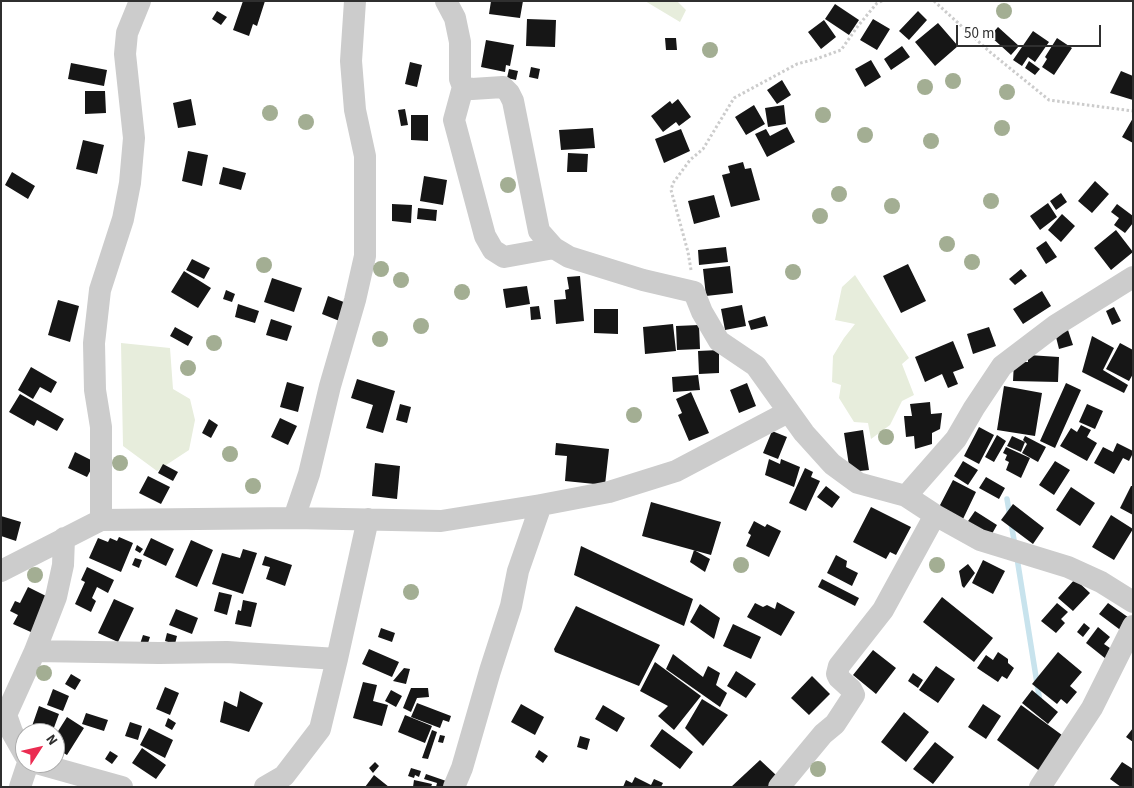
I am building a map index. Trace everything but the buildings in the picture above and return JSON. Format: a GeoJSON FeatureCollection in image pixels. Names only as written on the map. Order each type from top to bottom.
{"type":"FeatureCollection","features":[{"type":"Feature","properties":{"kind":"street"},"geometry":{"type":"LineString","coordinates":[[102,520],[100,427],[95,390],[94,343],[100,290],[123,219],[130,183],[134,138],[124,54],[127,33],[140,1]]}},
{"type":"Feature","properties":{"kind":"street"},"geometry":{"type":"LineString","coordinates":[[294,518],[310,474],[330,386],[355,300],[365,256],[365,156],[355,110],[351,61],[354,1]]}},
{"type":"Feature","properties":{"kind":"street"},"geometry":{"type":"LineString","coordinates":[[446,1],[455,18],[460,42],[460,78],[463,87],[454,120],[485,236],[493,250],[504,257],[554,248]]}},
{"type":"Feature","properties":{"kind":"street"},"geometry":{"type":"LineString","coordinates":[[463,87],[472,89],[503,87],[509,93],[539,231],[554,248],[569,257],[643,280],[694,292],[702,312],[719,341],[756,366],[804,433],[832,464],[858,483],[906,496],[935,515],[980,540],[1068,567],[1101,582],[1133,602]]}},
{"type":"Feature","properties":{"kind":"street"},"geometry":{"type":"LineString","coordinates":[[906,496],[956,439],[1002,366],[1056,325],[1133,277]]}},
{"type":"Feature","properties":{"kind":"street"},"geometry":{"type":"LineString","coordinates":[[1,571],[102,520],[294,518],[442,521],[608,492],[676,471],[788,412]]}},
{"type":"Feature","properties":{"kind":"street"},"geometry":{"type":"LineString","coordinates":[[454,787],[462,768],[511,606],[518,571],[541,505]]}},
{"type":"Feature","properties":{"kind":"street"},"geometry":{"type":"LineString","coordinates":[[779,787],[823,734],[835,724],[854,695],[851,689],[839,678],[837,674],[839,666],[883,610],[935,515]]}},
{"type":"Feature","properties":{"kind":"street"},"geometry":{"type":"LineString","coordinates":[[265,787],[284,776],[320,729],[368,519]]}},
{"type":"Feature","properties":{"kind":"street"},"geometry":{"type":"LineString","coordinates":[[15,737],[6,715],[56,597],[63,565],[64,538]]}},
{"type":"Feature","properties":{"kind":"street"},"geometry":{"type":"LineString","coordinates":[[1040,787],[1092,708],[1133,626]]}},
{"type":"Feature","properties":{"kind":"street"},"geometry":{"type":"LineString","coordinates":[[34,651],[227,652],[337,659]]}},
{"type":"Feature","properties":{"kind":"street"},"geometry":{"type":"LineString","coordinates":[[65,771],[122,787]]}},
{"type":"Feature","properties":{"kind":"street"},"geometry":{"type":"LineString","coordinates":[[20,787],[25,773]]}},
{"type":"Feature","properties":{"kind":"path"},"geometry":{"type":"LineString","coordinates":[[694,292],[688,252],[671,190],[673,183],[690,160],[702,149],[734,98],[797,64],[841,50],[877,3],[882,1]]}},
{"type":"Feature","properties":{"kind":"path"},"geometry":{"type":"LineString","coordinates":[[934,1],[990,52],[1049,100],[1133,111]]}},
{"type":"Feature","properties":{"kind":"green space"},"geometry":{"type":"Polygon","coordinates":[[[645,1],[677,1],[686,10],[680,22],[645,1]]]}},
{"type":"Feature","properties":{"kind":"green space"},"geometry":{"type":"Polygon","coordinates":[[[855,275],[909,358],[902,364],[914,395],[902,401],[890,425],[871,439],[868,423],[854,422],[839,398],[841,385],[832,382],[833,356],[855,324],[835,320],[842,287],[855,275]]]}},
{"type":"Feature","properties":{"kind":"green space"},"geometry":{"type":"Polygon","coordinates":[[[121,343],[170,348],[173,389],[190,399],[195,420],[189,450],[157,471],[123,446],[121,343]]]}},
{"type":"Feature","properties":{"kind":"waterway"},"geometry":{"type":"LineString","coordinates":[[1007,499],[1015,546]]}},
{"type":"Feature","properties":{"kind":"waterway"},"geometry":{"type":"LineString","coordinates":[[1017,558],[1040,702]]}}]}
